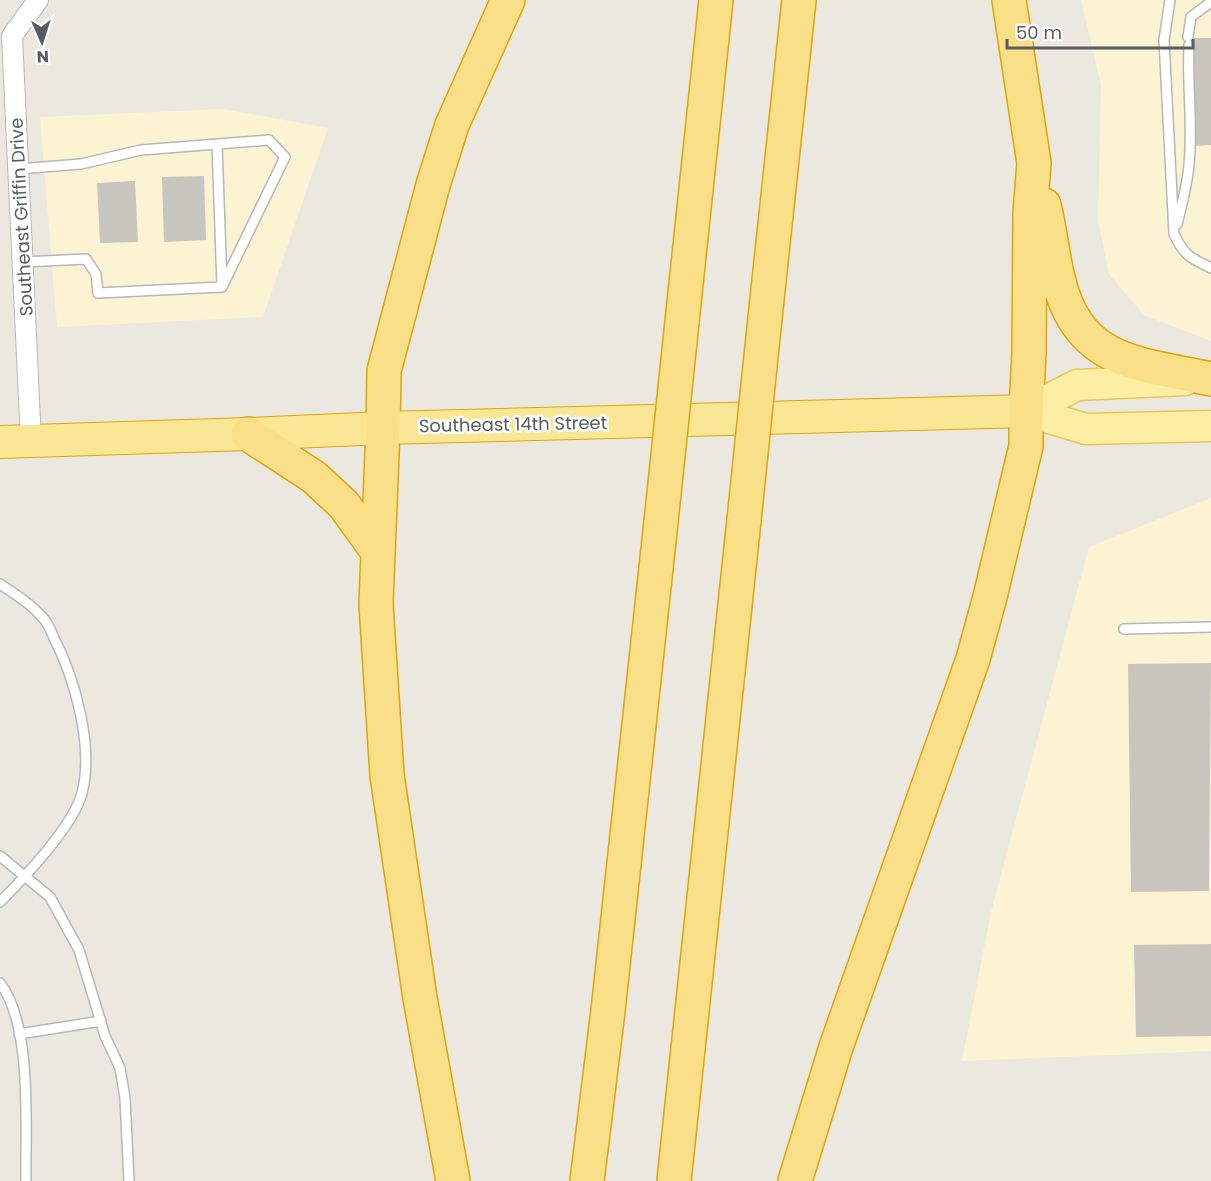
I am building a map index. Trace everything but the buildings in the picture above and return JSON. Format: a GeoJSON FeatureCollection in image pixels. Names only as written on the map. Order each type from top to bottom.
{"type":"FeatureCollection","features":[{"type":"Feature","properties":{"kind":"highway"},"geometry":{"type":"LineString","coordinates":[[453,1181],[420,998],[387,775],[376,604],[384,428],[384,371],[452,126],[508,0]]}},
{"type":"Feature","properties":{"kind":"highway"},"geometry":{"type":"LineString","coordinates":[[587,1181],[608,1011],[716,0]]}},
{"type":"Feature","properties":{"kind":"highway"},"geometry":{"type":"LineString","coordinates":[[674,1181],[799,0]]}},
{"type":"Feature","properties":{"kind":"highway"},"geometry":{"type":"LineString","coordinates":[[1009,0],[1034,163],[1050,229],[1058,278],[1069,314],[1084,335],[1101,349],[1124,358],[1211,379]]}},
{"type":"Feature","properties":{"kind":"highway"},"geometry":{"type":"LineString","coordinates":[[795,1181],[836,1047],[972,659],[990,597],[1026,446],[1030,213],[1034,163]]}},
{"type":"Feature","properties":{"kind":"highway","name":"Southeast 14th Street"},"geometry":{"type":"LineString","coordinates":[[0,442],[384,428],[1026,411]]}},
{"type":"Feature","properties":{"kind":"highway"},"geometry":{"type":"LineString","coordinates":[[248,434],[314,477],[344,505],[378,552]]}},
{"type":"Feature","properties":{"kind":"main road","name":"Southeast 14th Street"},"geometry":{"type":"LineString","coordinates":[[1026,411],[1077,386],[1211,379]]}},
{"type":"Feature","properties":{"kind":"main road","name":"Southeast 14th Street"},"geometry":{"type":"LineString","coordinates":[[1026,411],[1086,429],[1211,426]]}},
{"type":"Feature","properties":{"kind":"street","name":"Southeast Griffin Drive"},"geometry":{"type":"LineString","coordinates":[[31,442],[18,169],[6,35],[38,0]]}},
{"type":"Feature","properties":{"kind":"lane"},"geometry":{"type":"LineString","coordinates":[[1170,0],[1164,40],[1174,234],[1180,248],[1188,257],[1211,268]]}},
{"type":"Feature","properties":{"kind":"lane"},"geometry":{"type":"LineString","coordinates":[[1174,234],[1185,193],[1189,165],[1191,129],[1188,41],[1191,17],[1211,2]]}},
{"type":"Feature","properties":{"kind":"lane"},"geometry":{"type":"LineString","coordinates":[[18,169],[81,164],[141,150],[269,140],[285,157],[222,287]]}},
{"type":"Feature","properties":{"kind":"lane"},"geometry":{"type":"LineString","coordinates":[[217,144],[222,287]]}},
{"type":"Feature","properties":{"kind":"lane"},"geometry":{"type":"LineString","coordinates":[[23,262],[86,259],[96,273],[98,293],[222,287]]}},
{"type":"Feature","properties":{"kind":"lane"},"geometry":{"type":"LineString","coordinates":[[0,584],[45,619],[61,651],[76,693],[84,738],[82,794],[68,821],[26,876],[0,902]]}},
{"type":"Feature","properties":{"kind":"lane"},"geometry":{"type":"LineString","coordinates":[[1124,629],[1211,627]]}},
{"type":"Feature","properties":{"kind":"lane"},"geometry":{"type":"LineString","coordinates":[[0,856],[50,897],[79,950],[101,1021],[120,1068],[126,1098],[129,1181]]}},
{"type":"Feature","properties":{"kind":"lane"},"geometry":{"type":"LineString","coordinates":[[0,983],[17,1020],[24,1063],[26,1181]]}},
{"type":"Feature","properties":{"kind":"lane"},"geometry":{"type":"LineString","coordinates":[[20,1034],[101,1021]]}},
{"type":"Feature","properties":{"kind":"shaded area"},"geometry":{"type":"Polygon","coordinates":[[[1081,0],[1211,0],[1211,341],[1144,315],[1109,274],[1098,220],[1101,85],[1081,0]]]}},
{"type":"Feature","properties":{"kind":"shaded area"},"geometry":{"type":"Polygon","coordinates":[[[223,109],[328,128],[263,317],[57,327],[40,117],[223,109]]]}},
{"type":"Feature","properties":{"kind":"shaded area"},"geometry":{"type":"Polygon","coordinates":[[[1211,498],[1211,1051],[962,1061],[991,912],[1089,547],[1211,498]]]}}]}
